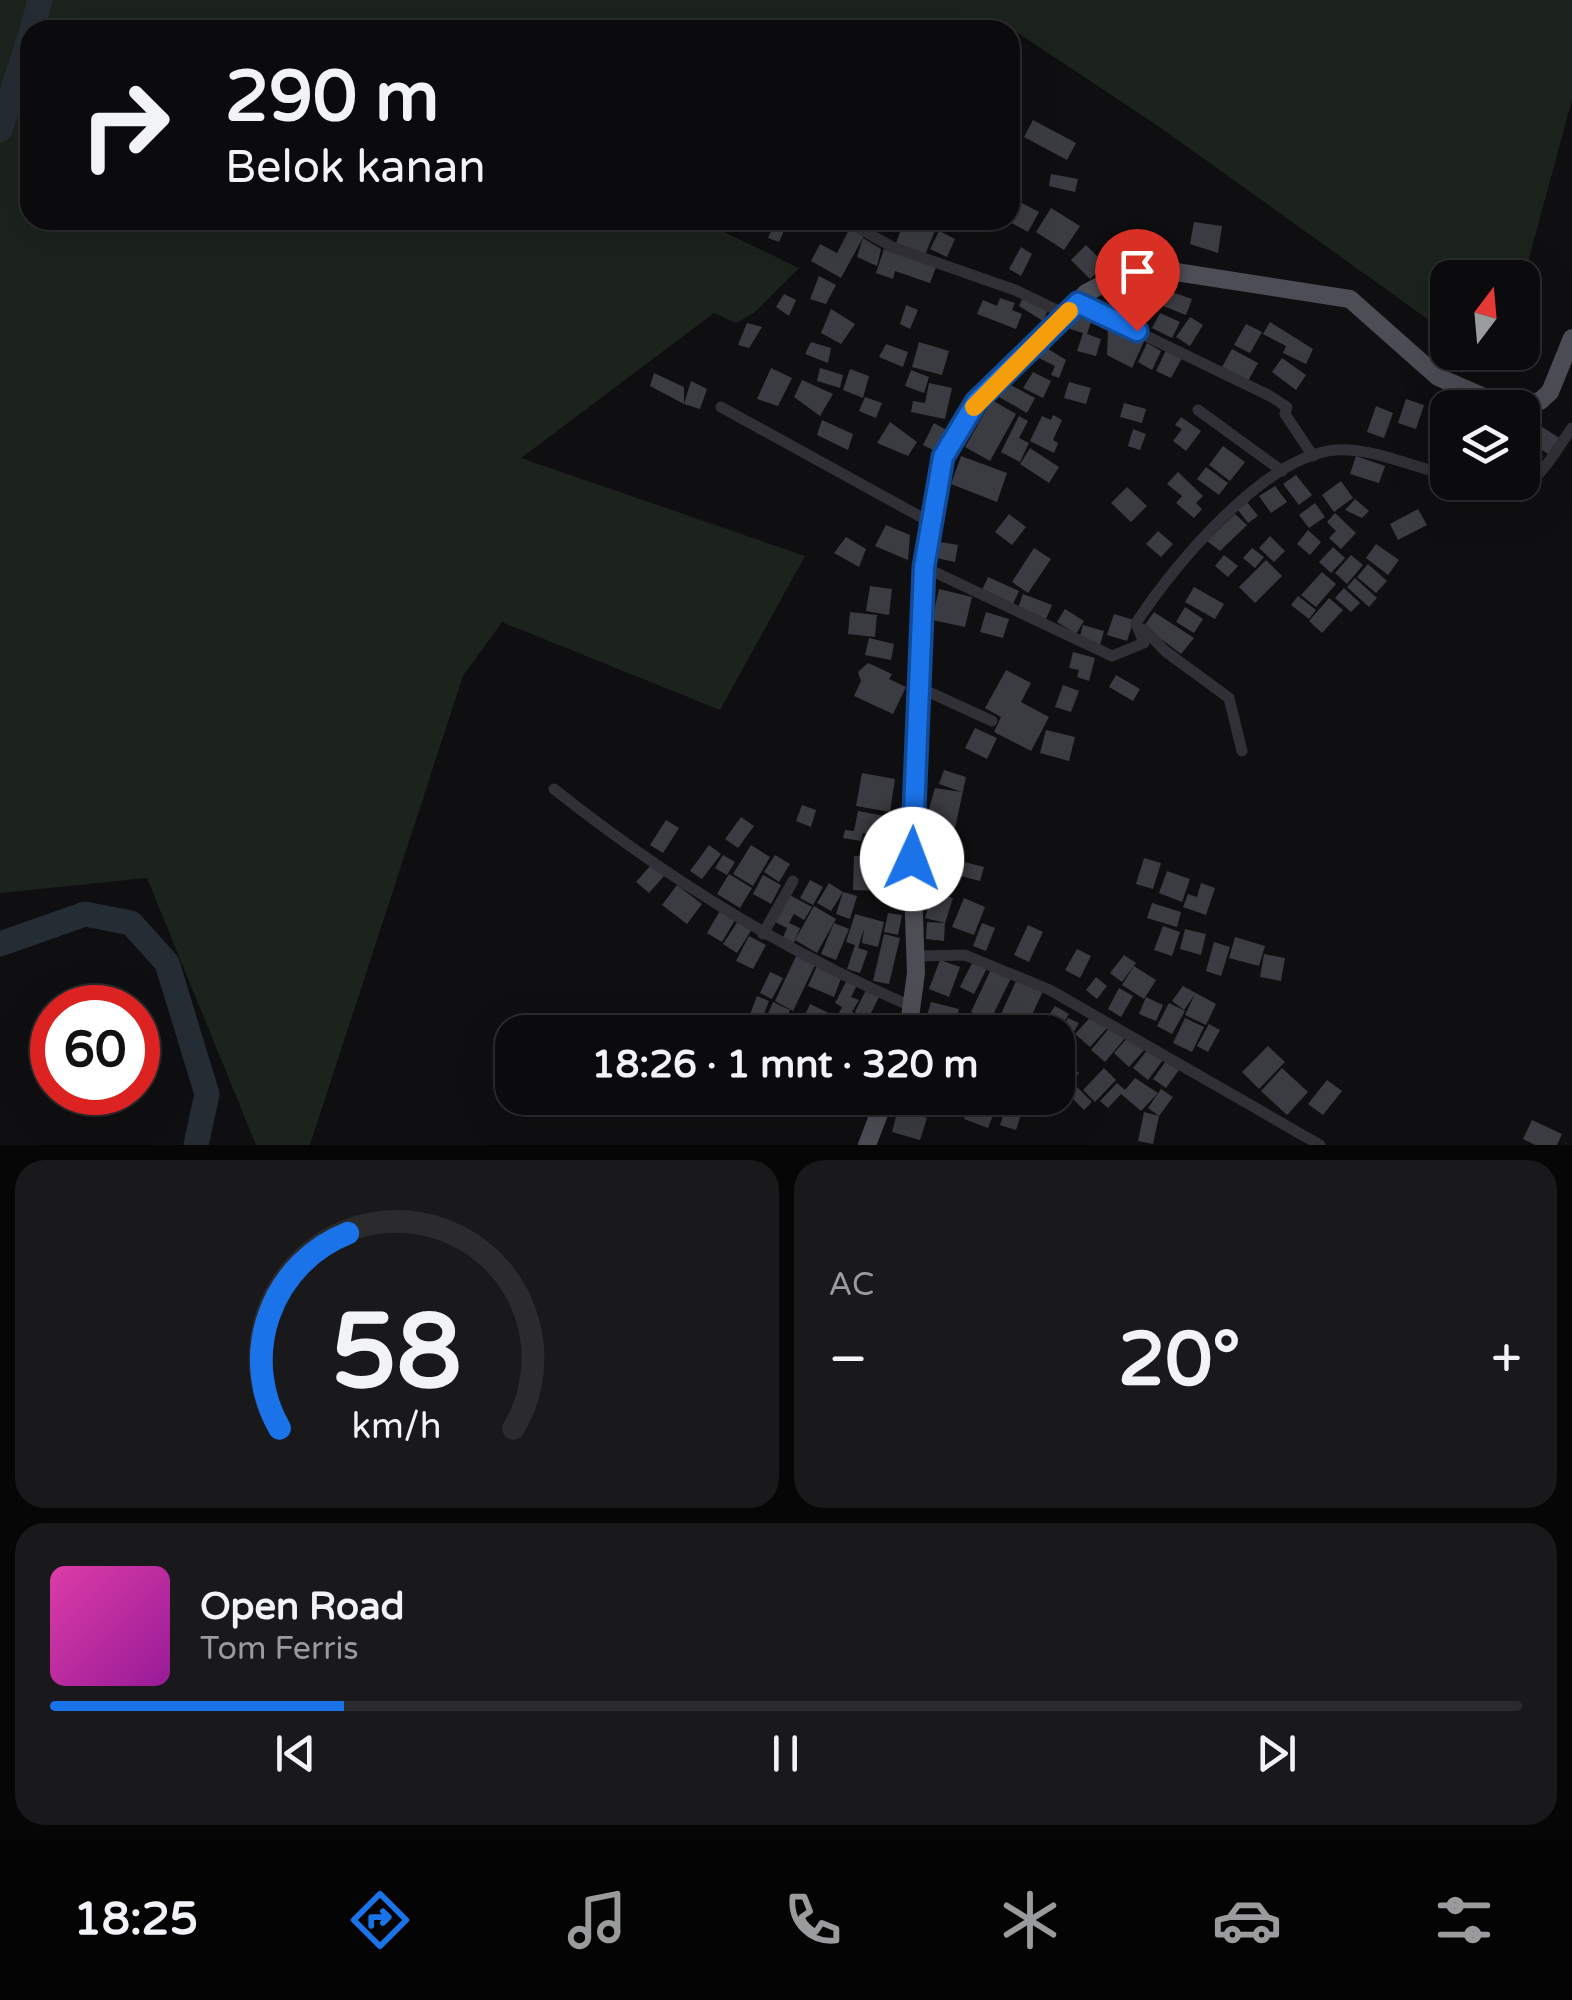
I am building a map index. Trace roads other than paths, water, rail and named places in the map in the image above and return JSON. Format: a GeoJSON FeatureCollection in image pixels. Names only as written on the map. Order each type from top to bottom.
{"type":"FeatureCollection","features":[{"type":"Feature","properties":{"kind":"main road"},"geometry":{"type":"LineString","coordinates":[[911,1015],[917,956],[912,859],[924,567],[943,457],[976,402],[1108,278],[1143,270],[1336,295],[1362,307],[1438,377],[1507,407],[1540,401],[1550,392],[1572,338]]}},
{"type":"Feature","properties":{"kind":"main road"},"geometry":{"type":"LineString","coordinates":[[867,1145],[878,1115]]}},
{"type":"Feature","properties":{"kind":"street"},"geometry":{"type":"LineString","coordinates":[[862,230],[892,247],[1072,309],[1270,396],[1286,406],[1285,415],[1312,456]]}},
{"type":"Feature","properties":{"kind":"street"},"geometry":{"type":"LineString","coordinates":[[721,407],[930,522]]}},
{"type":"Feature","properties":{"kind":"street"},"geometry":{"type":"LineString","coordinates":[[1198,410],[1282,471]]}},
{"type":"Feature","properties":{"kind":"street"},"geometry":{"type":"LineString","coordinates":[[1540,470],[1572,428]]}},
{"type":"Feature","properties":{"kind":"street"},"geometry":{"type":"LineString","coordinates":[[924,567],[1105,656],[1144,643],[1135,625],[1141,615],[1225,516],[1282,471],[1312,456],[1351,450],[1430,470]]}},
{"type":"Feature","properties":{"kind":"street"},"geometry":{"type":"LineString","coordinates":[[1141,615],[1142,627],[1152,640],[1230,698],[1242,751]]}},
{"type":"Feature","properties":{"kind":"street"},"geometry":{"type":"LineString","coordinates":[[918,686],[992,721]]}},
{"type":"Feature","properties":{"kind":"street"},"geometry":{"type":"LineString","coordinates":[[554,789],[619,840],[763,934],[913,1006]]}},
{"type":"Feature","properties":{"kind":"street"},"geometry":{"type":"LineString","coordinates":[[763,934],[794,880]]}},
{"type":"Feature","properties":{"kind":"street"},"geometry":{"type":"LineString","coordinates":[[917,956],[965,955],[1050,990],[1320,1145]]}},
{"type":"Feature","properties":{"kind":"waterway"},"geometry":{"type":"LineString","coordinates":[[35,20],[40,0]]}},
{"type":"Feature","properties":{"kind":"waterway"},"geometry":{"type":"LineString","coordinates":[[0,130],[20,67]]}},
{"type":"Feature","properties":{"kind":"waterway"},"geometry":{"type":"LineString","coordinates":[[0,944],[85,914],[131,923],[167,963],[207,1094],[196,1145]]}}]}
